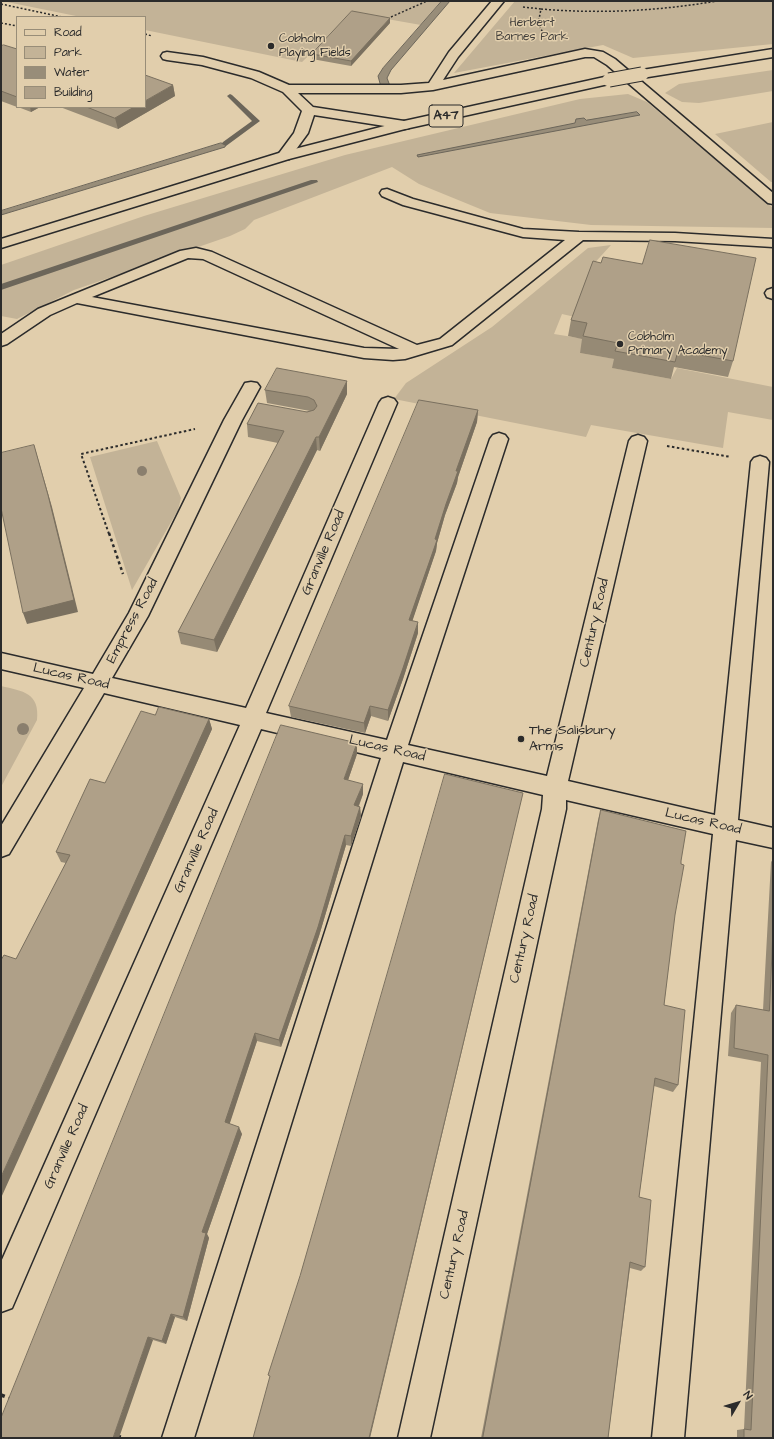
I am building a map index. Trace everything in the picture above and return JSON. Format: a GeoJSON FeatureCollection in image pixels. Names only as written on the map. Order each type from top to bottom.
{"type":"FeatureCollection","features":[{"type":"Feature","properties":{"kind":"main road"},"geometry":{"type":"LineString","coordinates":[[433,86],[453,55],[498,2]]}},
{"type":"Feature","properties":{"kind":"main road"},"geometry":{"type":"LineString","coordinates":[[287,89],[401,90],[433,86],[584,53],[602,55],[773,200]]}},
{"type":"Feature","properties":{"kind":"main road","name":"A47"},"geometry":{"type":"LineString","coordinates":[[1,244],[284,156],[404,125],[610,80],[773,53]]}},
{"type":"Feature","properties":{"kind":"main road"},"geometry":{"type":"LineString","coordinates":[[168,56],[203,61],[248,73],[287,89],[309,110],[404,125]]}},
{"type":"Feature","properties":{"kind":"main road"},"geometry":{"type":"LineString","coordinates":[[284,156],[301,133],[309,110]]}},
{"type":"Feature","properties":{"kind":"main road"},"geometry":{"type":"LineString","coordinates":[[387,193],[408,202],[523,233],[579,236],[676,237],[773,242]]}},
{"type":"Feature","properties":{"kind":"main road"},"geometry":{"type":"LineString","coordinates":[[75,298],[364,353],[393,355],[416,351],[446,342],[579,236]]}},
{"type":"Feature","properties":{"kind":"main road"},"geometry":{"type":"LineString","coordinates":[[1,341],[44,312],[75,298],[185,254],[196,253],[207,255],[416,351]]}},
{"type":"Feature","properties":{"kind":"main road","name":"Empress Road"},"geometry":{"type":"LineString","coordinates":[[1,848],[138,616],[244,412],[251,387]]}},
{"type":"Feature","properties":{"kind":"main road","name":"Granville Road"},"geometry":{"type":"LineString","coordinates":[[1,1297],[253,719],[388,403]]}},
{"type":"Feature","properties":{"kind":"main road"},"geometry":{"type":"LineString","coordinates":[[178,1438],[396,751],[499,439]]}},
{"type":"Feature","properties":{"kind":"main road","name":"Century Road"},"geometry":{"type":"LineString","coordinates":[[414,1438],[554,809],[556,789],[638,441]]}},
{"type":"Feature","properties":{"kind":"main road"},"geometry":{"type":"LineString","coordinates":[[668,1438],[760,462]]}},
{"type":"Feature","properties":{"kind":"main road","name":"Lucas Road"},"geometry":{"type":"LineString","coordinates":[[1,661],[773,838]]}},
{"type":"Feature","properties":{"kind":"path"},"geometry":{"type":"LineString","coordinates":[[391,17],[427,1]]}},
{"type":"Feature","properties":{"kind":"path"},"geometry":{"type":"LineString","coordinates":[[498,2],[576,13],[652,10],[717,1]]}},
{"type":"Feature","properties":{"kind":"path"},"geometry":{"type":"LineString","coordinates":[[1,4],[57,16]]}},
{"type":"Feature","properties":{"kind":"path"},"geometry":{"type":"LineString","coordinates":[[541,9],[538,18],[538,27],[543,34],[552,44],[574,55]]}},
{"type":"Feature","properties":{"kind":"path"},"geometry":{"type":"LineString","coordinates":[[1,23],[16,26]]}},
{"type":"Feature","properties":{"kind":"path"},"geometry":{"type":"LineString","coordinates":[[138,616],[81,454],[244,412]]}},
{"type":"Feature","properties":{"kind":"path"},"geometry":{"type":"LineString","coordinates":[[638,441],[760,462]]}},
{"type":"Feature","properties":{"kind":"path"},"geometry":{"type":"LineString","coordinates":[[1,1395],[16,1401]]}},
{"type":"Feature","properties":{"kind":"path"},"geometry":{"type":"LineString","coordinates":[[109,1433],[124,1438]]}},
{"type":"Feature","properties":{"kind":"green space","name":"Cobholm Playing Fields"},"geometry":{"type":"Polygon","coordinates":[[[2,1],[442,1],[421,25],[353,13],[302,62],[146,30],[146,16],[76,16],[2,1]]]}},
{"type":"Feature","properties":{"kind":"green space","name":"Herbert Barnes Park"},"geometry":{"type":"Polygon","coordinates":[[[515,1],[773,1],[773,44],[633,58],[603,45],[454,73],[515,1]]]}},
{"type":"Feature","properties":{"kind":"green space"},"geometry":{"type":"Polygon","coordinates":[[[773,70],[773,91],[699,103],[682,102],[665,93],[679,84],[773,70]]]}},
{"type":"Feature","properties":{"kind":"green space"},"geometry":{"type":"Polygon","coordinates":[[[628,94],[647,102],[773,208],[773,228],[591,225],[490,213],[419,184],[392,167],[254,220],[245,229],[230,236],[74,290],[17,319],[1,316],[1,265],[144,216],[345,155],[580,99],[628,94]]]}},
{"type":"Feature","properties":{"kind":"green space"},"geometry":{"type":"Polygon","coordinates":[[[773,122],[773,182],[771,182],[715,134],[773,122]]]}},
{"type":"Feature","properties":{"kind":"green space"},"geometry":{"type":"Polygon","coordinates":[[[611,245],[590,268],[600,273],[575,317],[562,314],[554,334],[585,339],[580,353],[615,359],[613,368],[671,379],[677,368],[773,387],[773,420],[728,412],[723,448],[591,425],[586,437],[394,399],[406,383],[492,327],[588,248],[611,245]]]}},
{"type":"Feature","properties":{"kind":"green space"},"geometry":{"type":"Polygon","coordinates":[[[157,441],[181,498],[178,510],[132,590],[90,457],[157,441]]]}},
{"type":"Feature","properties":{"kind":"green space"},"geometry":{"type":"Polygon","coordinates":[[[1,686],[23,692],[33,699],[36,704],[37,720],[1,787],[1,686]]]}},
{"type":"Feature","properties":{"kind":"water"},"geometry":{"type":"Polygon","coordinates":[[[442,1],[450,1],[391,70],[387,78],[390,86],[381,87],[378,76],[383,68],[442,1]]]}},
{"type":"Feature","properties":{"kind":"water"},"geometry":{"type":"Polygon","coordinates":[[[637,112],[640,115],[418,157],[417,155],[575,123],[576,119],[584,118],[586,120],[637,112]]]}},
{"type":"Feature","properties":{"kind":"water"},"geometry":{"type":"Polygon","coordinates":[[[221,143],[226,144],[225,147],[1,215],[1,211],[221,143]]]}},
{"type":"Feature","properties":{"kind":"building"},"geometry":{"type":"Polygon","coordinates":[[[352,11],[390,18],[351,61],[312,54],[352,11]]]}},
{"type":"Feature","properties":{"kind":"building"},"geometry":{"type":"Polygon","coordinates":[[[4,45],[16,49],[16,97],[1,91],[1,46],[4,45]]]}},
{"type":"Feature","properties":{"kind":"building"},"geometry":{"type":"Polygon","coordinates":[[[146,75],[173,85],[146,100],[146,75]]]}},
{"type":"Feature","properties":{"kind":"building"},"geometry":{"type":"Polygon","coordinates":[[[90,108],[132,108],[115,118],[90,108]]]}},
{"type":"Feature","properties":{"kind":"building"},"geometry":{"type":"Polygon","coordinates":[[[650,240],[756,258],[733,361],[678,351],[675,362],[615,351],[618,343],[583,336],[587,323],[571,320],[593,261],[601,263],[603,257],[642,264],[650,240]]]}},
{"type":"Feature","properties":{"kind":"building"},"geometry":{"type":"Polygon","coordinates":[[[277,368],[347,381],[319,437],[316,437],[214,640],[178,632],[284,431],[247,424],[258,403],[307,412],[314,410],[317,406],[314,400],[308,397],[265,390],[277,368]]]}},
{"type":"Feature","properties":{"kind":"building"},"geometry":{"type":"Polygon","coordinates":[[[419,400],[478,410],[456,471],[458,471],[435,539],[437,540],[409,620],[418,622],[388,710],[370,706],[364,723],[289,706],[419,400]]]}},
{"type":"Feature","properties":{"kind":"building"},"geometry":{"type":"Polygon","coordinates":[[[34,445],[74,600],[23,613],[1,508],[1,453],[34,445]]]}},
{"type":"Feature","properties":{"kind":"building"},"geometry":{"type":"Polygon","coordinates":[[[159,707],[209,719],[1,1177],[1,960],[4,955],[16,959],[70,855],[56,852],[90,779],[105,783],[141,711],[155,715],[159,707]]]}},
{"type":"Feature","properties":{"kind":"building"},"geometry":{"type":"Polygon","coordinates":[[[281,725],[357,743],[344,779],[363,784],[354,805],[360,807],[351,836],[345,835],[318,927],[279,1040],[255,1033],[225,1122],[239,1127],[202,1232],[206,1233],[183,1317],[171,1314],[162,1341],[148,1337],[113,1438],[1,1438],[1,1418],[281,725]]]}},
{"type":"Feature","properties":{"kind":"building"},"geometry":{"type":"Polygon","coordinates":[[[445,774],[523,793],[369,1438],[253,1438],[270,1376],[268,1375],[300,1276],[445,774]]]}},
{"type":"Feature","properties":{"kind":"building"},"geometry":{"type":"Polygon","coordinates":[[[601,810],[686,831],[681,861],[681,864],[684,865],[675,915],[664,1005],[685,1010],[678,1085],[655,1078],[639,1197],[651,1200],[645,1267],[630,1262],[608,1438],[483,1438],[601,810]]]}},
{"type":"Feature","properties":{"kind":"building"},"geometry":{"type":"Polygon","coordinates":[[[773,930],[773,1438],[744,1438],[744,1429],[751,1430],[768,1055],[734,1048],[736,1005],[769,1011],[773,930]]]}},
{"type":"Feature","properties":{"kind":"waterway"},"geometry":{"type":"LineString","coordinates":[[226,144],[256,121],[230,96]]}},
{"type":"Feature","properties":{"kind":"waterway"},"geometry":{"type":"LineString","coordinates":[[1,287],[314,182]]}},
{"type":"Feature","properties":{"kind":"place","name":"Cobholm Playing Fields"},"geometry":{"type":"Point","coordinates":[271,46]}},
{"type":"Feature","properties":{"kind":"place","name":"Cobholm Primary Academy"},"geometry":{"type":"Point","coordinates":[620,344]}},
{"type":"Feature","properties":{"kind":"place","name":"The Salisbury Arms"},"geometry":{"type":"Point","coordinates":[521,739]}}]}
